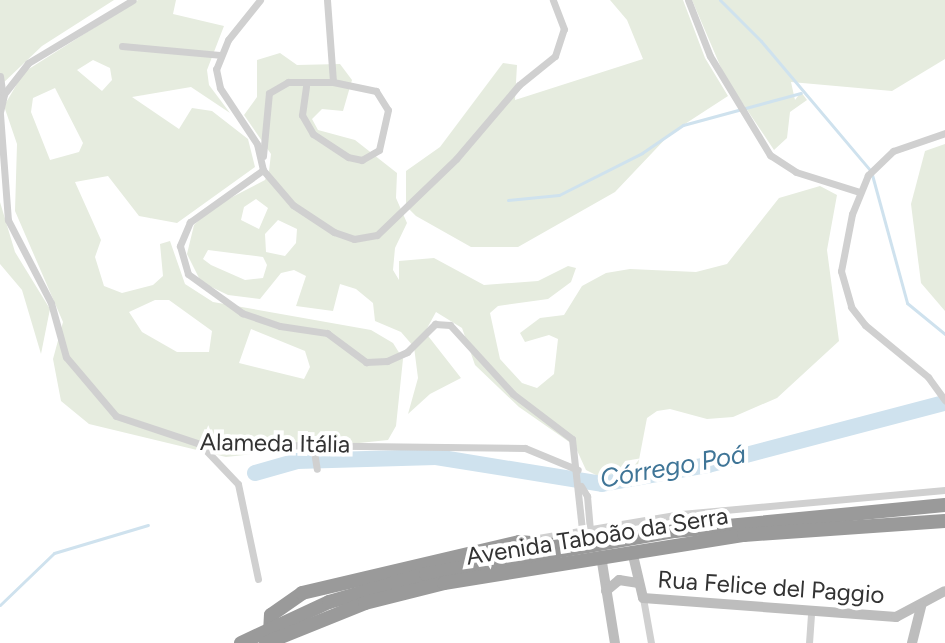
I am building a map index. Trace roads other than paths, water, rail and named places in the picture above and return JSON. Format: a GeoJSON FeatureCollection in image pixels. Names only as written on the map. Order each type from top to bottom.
{"type":"FeatureCollection","features":[{"type":"Feature","properties":{"kind":"highway","name":"Avenida Taboão da Serra"},"geometry":{"type":"LineString","coordinates":[[267,638],[329,602],[426,574],[675,531],[945,505]]}},
{"type":"Feature","properties":{"kind":"highway","name":"Avenida Taboão da Serra"},"geometry":{"type":"LineString","coordinates":[[241,643],[267,638],[401,593],[601,556],[828,526],[945,521]]}},
{"type":"Feature","properties":{"kind":"highway"},"geometry":{"type":"LineString","coordinates":[[267,638],[278,607],[302,593],[519,542],[574,547]]}},
{"type":"Feature","properties":{"kind":"street","name":"Alameda Itália"},"geometry":{"type":"LineString","coordinates":[[133,0],[28,63],[3,97],[0,113],[7,150],[4,207],[51,303],[66,357],[116,416],[200,444],[313,449],[525,448],[579,478]]}},
{"type":"Feature","properties":{"kind":"street"},"geometry":{"type":"LineString","coordinates":[[260,0],[220,55],[220,88],[246,122],[263,160]]}},
{"type":"Feature","properties":{"kind":"street"},"geometry":{"type":"LineString","coordinates":[[327,0],[333,82]]}},
{"type":"Feature","properties":{"kind":"street"},"geometry":{"type":"LineString","coordinates":[[306,86],[302,115],[313,134],[348,157],[374,156],[385,137],[384,99],[364,87],[333,82],[306,86],[288,82],[269,93],[263,170],[293,205],[334,232],[354,239],[377,235],[456,159],[519,85],[555,56],[564,29],[553,0]]}},
{"type":"Feature","properties":{"kind":"street"},"geometry":{"type":"LineString","coordinates":[[688,0],[747,126],[770,155],[796,172],[860,192]]}},
{"type":"Feature","properties":{"kind":"street"},"geometry":{"type":"LineString","coordinates":[[122,46],[220,55]]}},
{"type":"Feature","properties":{"kind":"street"},"geometry":{"type":"LineString","coordinates":[[0,76],[3,97]]}},
{"type":"Feature","properties":{"kind":"street"},"geometry":{"type":"LineString","coordinates":[[944,397],[884,344],[851,307],[842,254],[860,192],[876,164],[893,151],[945,133]]}},
{"type":"Feature","properties":{"kind":"street"},"geometry":{"type":"LineString","coordinates":[[263,170],[208,205],[182,235],[180,246],[188,274],[202,288],[263,321],[327,333],[366,362],[387,361],[407,352],[435,324],[450,325],[513,394],[572,439],[586,529]]}},
{"type":"Feature","properties":{"kind":"street"},"geometry":{"type":"LineString","coordinates":[[200,444],[238,484],[258,579]]}},
{"type":"Feature","properties":{"kind":"street"},"geometry":{"type":"LineString","coordinates":[[313,449],[317,469]]}},
{"type":"Feature","properties":{"kind":"street"},"geometry":{"type":"LineString","coordinates":[[519,542],[734,508],[945,490]]}},
{"type":"Feature","properties":{"kind":"street"},"geometry":{"type":"LineString","coordinates":[[632,551],[651,643]]}},
{"type":"Feature","properties":{"kind":"street"},"geometry":{"type":"LineString","coordinates":[[601,556],[615,643]]}},
{"type":"Feature","properties":{"kind":"street"},"geometry":{"type":"LineString","coordinates":[[606,591],[619,580],[639,583]]}},
{"type":"Feature","properties":{"kind":"street"},"geometry":{"type":"LineString","coordinates":[[896,617],[945,591]]}},
{"type":"Feature","properties":{"kind":"street","name":"Rua Felice del Paggio"},"geometry":{"type":"LineString","coordinates":[[643,598],[896,617]]}},
{"type":"Feature","properties":{"kind":"street"},"geometry":{"type":"LineString","coordinates":[[912,643],[913,627],[921,606]]}},
{"type":"Feature","properties":{"kind":"street"},"geometry":{"type":"LineString","coordinates":[[809,643],[811,611]]}},
{"type":"Feature","properties":{"kind":"street"},"geometry":{"type":"LineString","coordinates":[[896,617],[913,627]]}},
{"type":"Feature","properties":{"kind":"waterway"},"geometry":{"type":"LineString","coordinates":[[720,0],[761,41],[871,171],[907,303],[945,334]]}},
{"type":"Feature","properties":{"kind":"waterway"},"geometry":{"type":"LineString","coordinates":[[508,200],[559,195],[642,153],[683,125],[801,93]]}},
{"type":"Feature","properties":{"kind":"waterway","name":"Córrego Poá"},"geometry":{"type":"LineString","coordinates":[[255,473],[297,461],[436,457],[602,484],[708,465],[945,403]]}},
{"type":"Feature","properties":{"kind":"waterway"},"geometry":{"type":"LineString","coordinates":[[0,605],[54,553],[148,525]]}}]}
